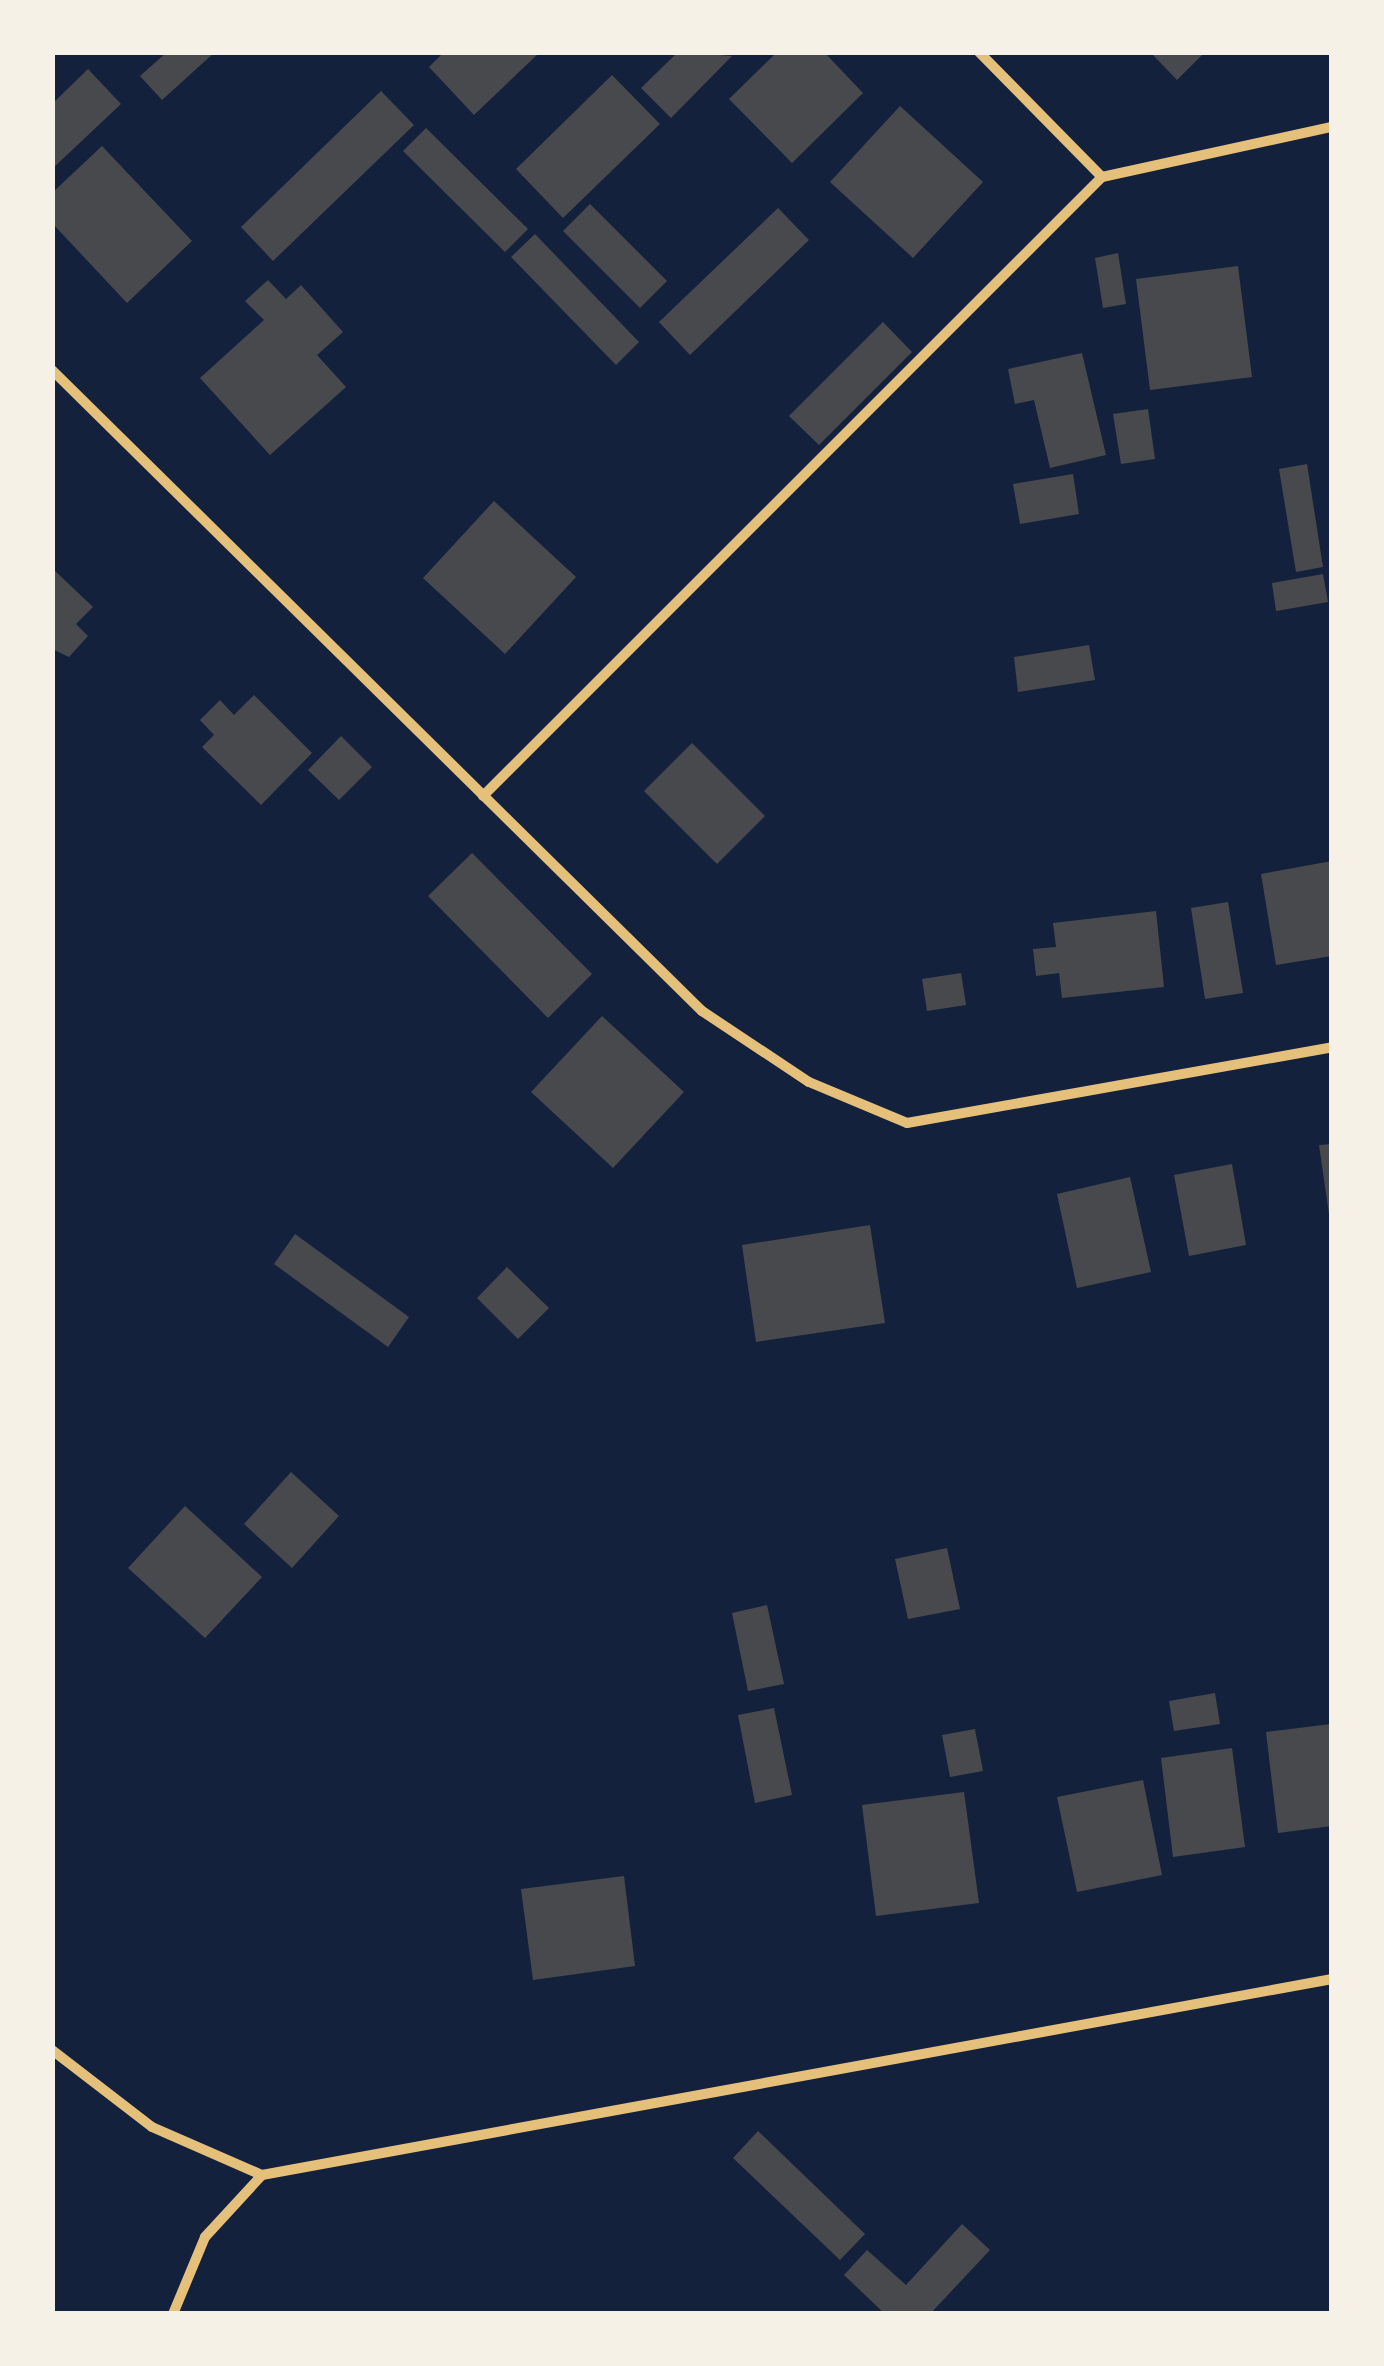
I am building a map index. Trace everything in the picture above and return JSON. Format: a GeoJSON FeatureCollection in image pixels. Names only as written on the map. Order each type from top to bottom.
{"type":"FeatureCollection","features":[{"type":"Feature","properties":{"kind":"street"},"geometry":{"type":"LineString","coordinates":[[980,52],[1102,177]]}},
{"type":"Feature","properties":{"kind":"street"},"geometry":{"type":"LineString","coordinates":[[482,796],[1102,177],[1332,127]]}},
{"type":"Feature","properties":{"kind":"street"},"geometry":{"type":"LineString","coordinates":[[52,370],[702,1012],[809,1082],[907,1123],[1332,1047]]}},
{"type":"Feature","properties":{"kind":"street"},"geometry":{"type":"LineString","coordinates":[[52,2050],[152,2128],[262,2175],[1332,1980]]}},
{"type":"Feature","properties":{"kind":"street"},"geometry":{"type":"LineString","coordinates":[[173,2314],[205,2237],[262,2175]]}},
{"type":"Feature","properties":{"kind":"building"},"geometry":{"type":"Polygon","coordinates":[[[167,52],[215,52],[162,100],[140,76],[167,52]]]}},
{"type":"Feature","properties":{"kind":"building"},"geometry":{"type":"Polygon","coordinates":[[[444,52],[540,52],[474,115],[429,67],[444,52]]]}},
{"type":"Feature","properties":{"kind":"building"},"geometry":{"type":"Polygon","coordinates":[[[678,52],[732,56],[671,118],[641,88],[678,52]]]}},
{"type":"Feature","properties":{"kind":"building"},"geometry":{"type":"Polygon","coordinates":[[[777,52],[824,52],[863,93],[792,163],[729,99],[777,52]]]}},
{"type":"Feature","properties":{"kind":"building"},"geometry":{"type":"Polygon","coordinates":[[[1150,52],[1205,52],[1177,80],[1150,52]]]}},
{"type":"Feature","properties":{"kind":"building"},"geometry":{"type":"Polygon","coordinates":[[[88,69],[121,104],[52,169],[52,104],[88,69]]]}},
{"type":"Feature","properties":{"kind":"building"},"geometry":{"type":"Polygon","coordinates":[[[612,75],[660,124],[563,218],[516,169],[612,75]]]}},
{"type":"Feature","properties":{"kind":"building"},"geometry":{"type":"Polygon","coordinates":[[[381,91],[414,125],[273,261],[241,227],[381,91]]]}},
{"type":"Feature","properties":{"kind":"building"},"geometry":{"type":"Polygon","coordinates":[[[900,106],[983,182],[913,258],[830,182],[900,106]]]}},
{"type":"Feature","properties":{"kind":"building"},"geometry":{"type":"Polygon","coordinates":[[[426,128],[528,229],[505,252],[403,151],[426,128]]]}},
{"type":"Feature","properties":{"kind":"building"},"geometry":{"type":"Polygon","coordinates":[[[102,146],[192,241],[127,303],[52,223],[52,193],[102,146]]]}},
{"type":"Feature","properties":{"kind":"building"},"geometry":{"type":"Polygon","coordinates":[[[590,204],[667,281],[640,308],[563,231],[590,204]]]}},
{"type":"Feature","properties":{"kind":"building"},"geometry":{"type":"Polygon","coordinates":[[[778,208],[809,240],[690,355],[659,322],[778,208]]]}},
{"type":"Feature","properties":{"kind":"building"},"geometry":{"type":"Polygon","coordinates":[[[535,234],[639,342],[616,365],[511,257],[535,234]]]}},
{"type":"Feature","properties":{"kind":"building"},"geometry":{"type":"Polygon","coordinates":[[[1118,253],[1126,304],[1103,308],[1095,258],[1118,253]]]}},
{"type":"Feature","properties":{"kind":"building"},"geometry":{"type":"Polygon","coordinates":[[[1238,266],[1252,377],[1150,390],[1136,279],[1238,266]]]}},
{"type":"Feature","properties":{"kind":"building"},"geometry":{"type":"Polygon","coordinates":[[[268,280],[286,299],[301,285],[343,332],[317,355],[346,387],[270,455],[200,378],[264,320],[245,301],[268,280]]]}},
{"type":"Feature","properties":{"kind":"building"},"geometry":{"type":"Polygon","coordinates":[[[883,322],[912,352],[819,445],[789,416],[883,322]]]}},
{"type":"Feature","properties":{"kind":"building"},"geometry":{"type":"Polygon","coordinates":[[[1082,353],[1106,455],[1050,468],[1034,400],[1015,404],[1008,369],[1082,353]]]}},
{"type":"Feature","properties":{"kind":"building"},"geometry":{"type":"Polygon","coordinates":[[[1148,409],[1155,459],[1121,464],[1113,414],[1148,409]]]}},
{"type":"Feature","properties":{"kind":"building"},"geometry":{"type":"Polygon","coordinates":[[[1307,464],[1323,567],[1296,572],[1279,469],[1307,464]]]}},
{"type":"Feature","properties":{"kind":"building"},"geometry":{"type":"Polygon","coordinates":[[[1073,474],[1079,514],[1020,524],[1013,484],[1073,474]]]}},
{"type":"Feature","properties":{"kind":"building"},"geometry":{"type":"Polygon","coordinates":[[[494,501],[576,577],[505,654],[423,578],[494,501]]]}},
{"type":"Feature","properties":{"kind":"building"},"geometry":{"type":"Polygon","coordinates":[[[52,568],[93,607],[76,624],[88,636],[69,657],[52,649],[52,568]]]}},
{"type":"Feature","properties":{"kind":"building"},"geometry":{"type":"Polygon","coordinates":[[[1323,574],[1328,602],[1276,611],[1272,583],[1323,574]]]}},
{"type":"Feature","properties":{"kind":"building"},"geometry":{"type":"Polygon","coordinates":[[[1089,645],[1095,680],[1018,692],[1014,657],[1089,645]]]}},
{"type":"Feature","properties":{"kind":"building"},"geometry":{"type":"Polygon","coordinates":[[[254,695],[312,753],[261,805],[202,747],[214,735],[200,720],[220,700],[234,715],[254,695]]]}},
{"type":"Feature","properties":{"kind":"building"},"geometry":{"type":"Polygon","coordinates":[[[341,736],[372,767],[339,800],[308,770],[341,736]]]}},
{"type":"Feature","properties":{"kind":"building"},"geometry":{"type":"Polygon","coordinates":[[[692,743],[765,816],[717,864],[644,791],[692,743]]]}},
{"type":"Feature","properties":{"kind":"building"},"geometry":{"type":"Polygon","coordinates":[[[472,853],[592,974],[548,1018],[428,896],[472,853]]]}},
{"type":"Feature","properties":{"kind":"building"},"geometry":{"type":"Polygon","coordinates":[[[1332,861],[1332,956],[1276,965],[1261,874],[1332,861]]]}},
{"type":"Feature","properties":{"kind":"building"},"geometry":{"type":"Polygon","coordinates":[[[1228,902],[1243,993],[1205,999],[1191,908],[1228,902]]]}},
{"type":"Feature","properties":{"kind":"building"},"geometry":{"type":"Polygon","coordinates":[[[1156,911],[1164,987],[1062,998],[1059,973],[1036,976],[1033,949],[1056,947],[1053,923],[1156,911]]]}},
{"type":"Feature","properties":{"kind":"building"},"geometry":{"type":"Polygon","coordinates":[[[961,973],[966,1005],[927,1011],[922,979],[961,973]]]}},
{"type":"Feature","properties":{"kind":"building"},"geometry":{"type":"Polygon","coordinates":[[[602,1016],[684,1092],[613,1168],[531,1092],[602,1016]]]}},
{"type":"Feature","properties":{"kind":"building"},"geometry":{"type":"Polygon","coordinates":[[[1332,1144],[1332,1214],[1329,1214],[1319,1145],[1332,1144]]]}},
{"type":"Feature","properties":{"kind":"building"},"geometry":{"type":"Polygon","coordinates":[[[1232,1164],[1246,1245],[1189,1256],[1174,1175],[1232,1164]]]}},
{"type":"Feature","properties":{"kind":"building"},"geometry":{"type":"Polygon","coordinates":[[[1130,1177],[1151,1272],[1077,1288],[1057,1194],[1130,1177]]]}},
{"type":"Feature","properties":{"kind":"building"},"geometry":{"type":"Polygon","coordinates":[[[870,1225],[885,1323],[756,1342],[742,1245],[870,1225]]]}},
{"type":"Feature","properties":{"kind":"building"},"geometry":{"type":"Polygon","coordinates":[[[295,1234],[409,1317],[388,1347],[274,1264],[295,1234]]]}},
{"type":"Feature","properties":{"kind":"building"},"geometry":{"type":"Polygon","coordinates":[[[507,1267],[549,1308],[518,1339],[477,1298],[507,1267]]]}},
{"type":"Feature","properties":{"kind":"building"},"geometry":{"type":"Polygon","coordinates":[[[291,1472],[339,1516],[292,1568],[244,1524],[291,1472]]]}},
{"type":"Feature","properties":{"kind":"building"},"geometry":{"type":"Polygon","coordinates":[[[185,1506],[262,1577],[205,1638],[128,1568],[185,1506]]]}},
{"type":"Feature","properties":{"kind":"building"},"geometry":{"type":"Polygon","coordinates":[[[947,1548],[960,1609],[908,1619],[895,1559],[947,1548]]]}},
{"type":"Feature","properties":{"kind":"building"},"geometry":{"type":"Polygon","coordinates":[[[767,1605],[784,1684],[748,1691],[732,1613],[767,1605]]]}},
{"type":"Feature","properties":{"kind":"building"},"geometry":{"type":"Polygon","coordinates":[[[1215,1693],[1220,1724],[1174,1731],[1169,1701],[1215,1693]]]}},
{"type":"Feature","properties":{"kind":"building"},"geometry":{"type":"Polygon","coordinates":[[[774,1708],[792,1795],[755,1803],[738,1715],[774,1708]]]}},
{"type":"Feature","properties":{"kind":"building"},"geometry":{"type":"Polygon","coordinates":[[[1331,1724],[1332,1826],[1278,1833],[1266,1732],[1331,1724]]]}},
{"type":"Feature","properties":{"kind":"building"},"geometry":{"type":"Polygon","coordinates":[[[975,1729],[983,1771],[950,1777],[942,1735],[975,1729]]]}},
{"type":"Feature","properties":{"kind":"building"},"geometry":{"type":"Polygon","coordinates":[[[1232,1748],[1245,1847],[1173,1857],[1161,1758],[1232,1748]]]}},
{"type":"Feature","properties":{"kind":"building"},"geometry":{"type":"Polygon","coordinates":[[[1143,1780],[1162,1875],[1077,1892],[1057,1797],[1143,1780]]]}},
{"type":"Feature","properties":{"kind":"building"},"geometry":{"type":"Polygon","coordinates":[[[964,1792],[979,1903],[876,1916],[862,1805],[964,1792]]]}},
{"type":"Feature","properties":{"kind":"building"},"geometry":{"type":"Polygon","coordinates":[[[624,1876],[635,1966],[533,1980],[521,1889],[624,1876]]]}},
{"type":"Feature","properties":{"kind":"building"},"geometry":{"type":"Polygon","coordinates":[[[758,2131],[865,2234],[840,2260],[733,2158],[758,2131]]]}},
{"type":"Feature","properties":{"kind":"building"},"geometry":{"type":"Polygon","coordinates":[[[962,2224],[990,2250],[930,2314],[885,2314],[844,2275],[867,2250],[906,2285],[962,2224]]]}}]}
